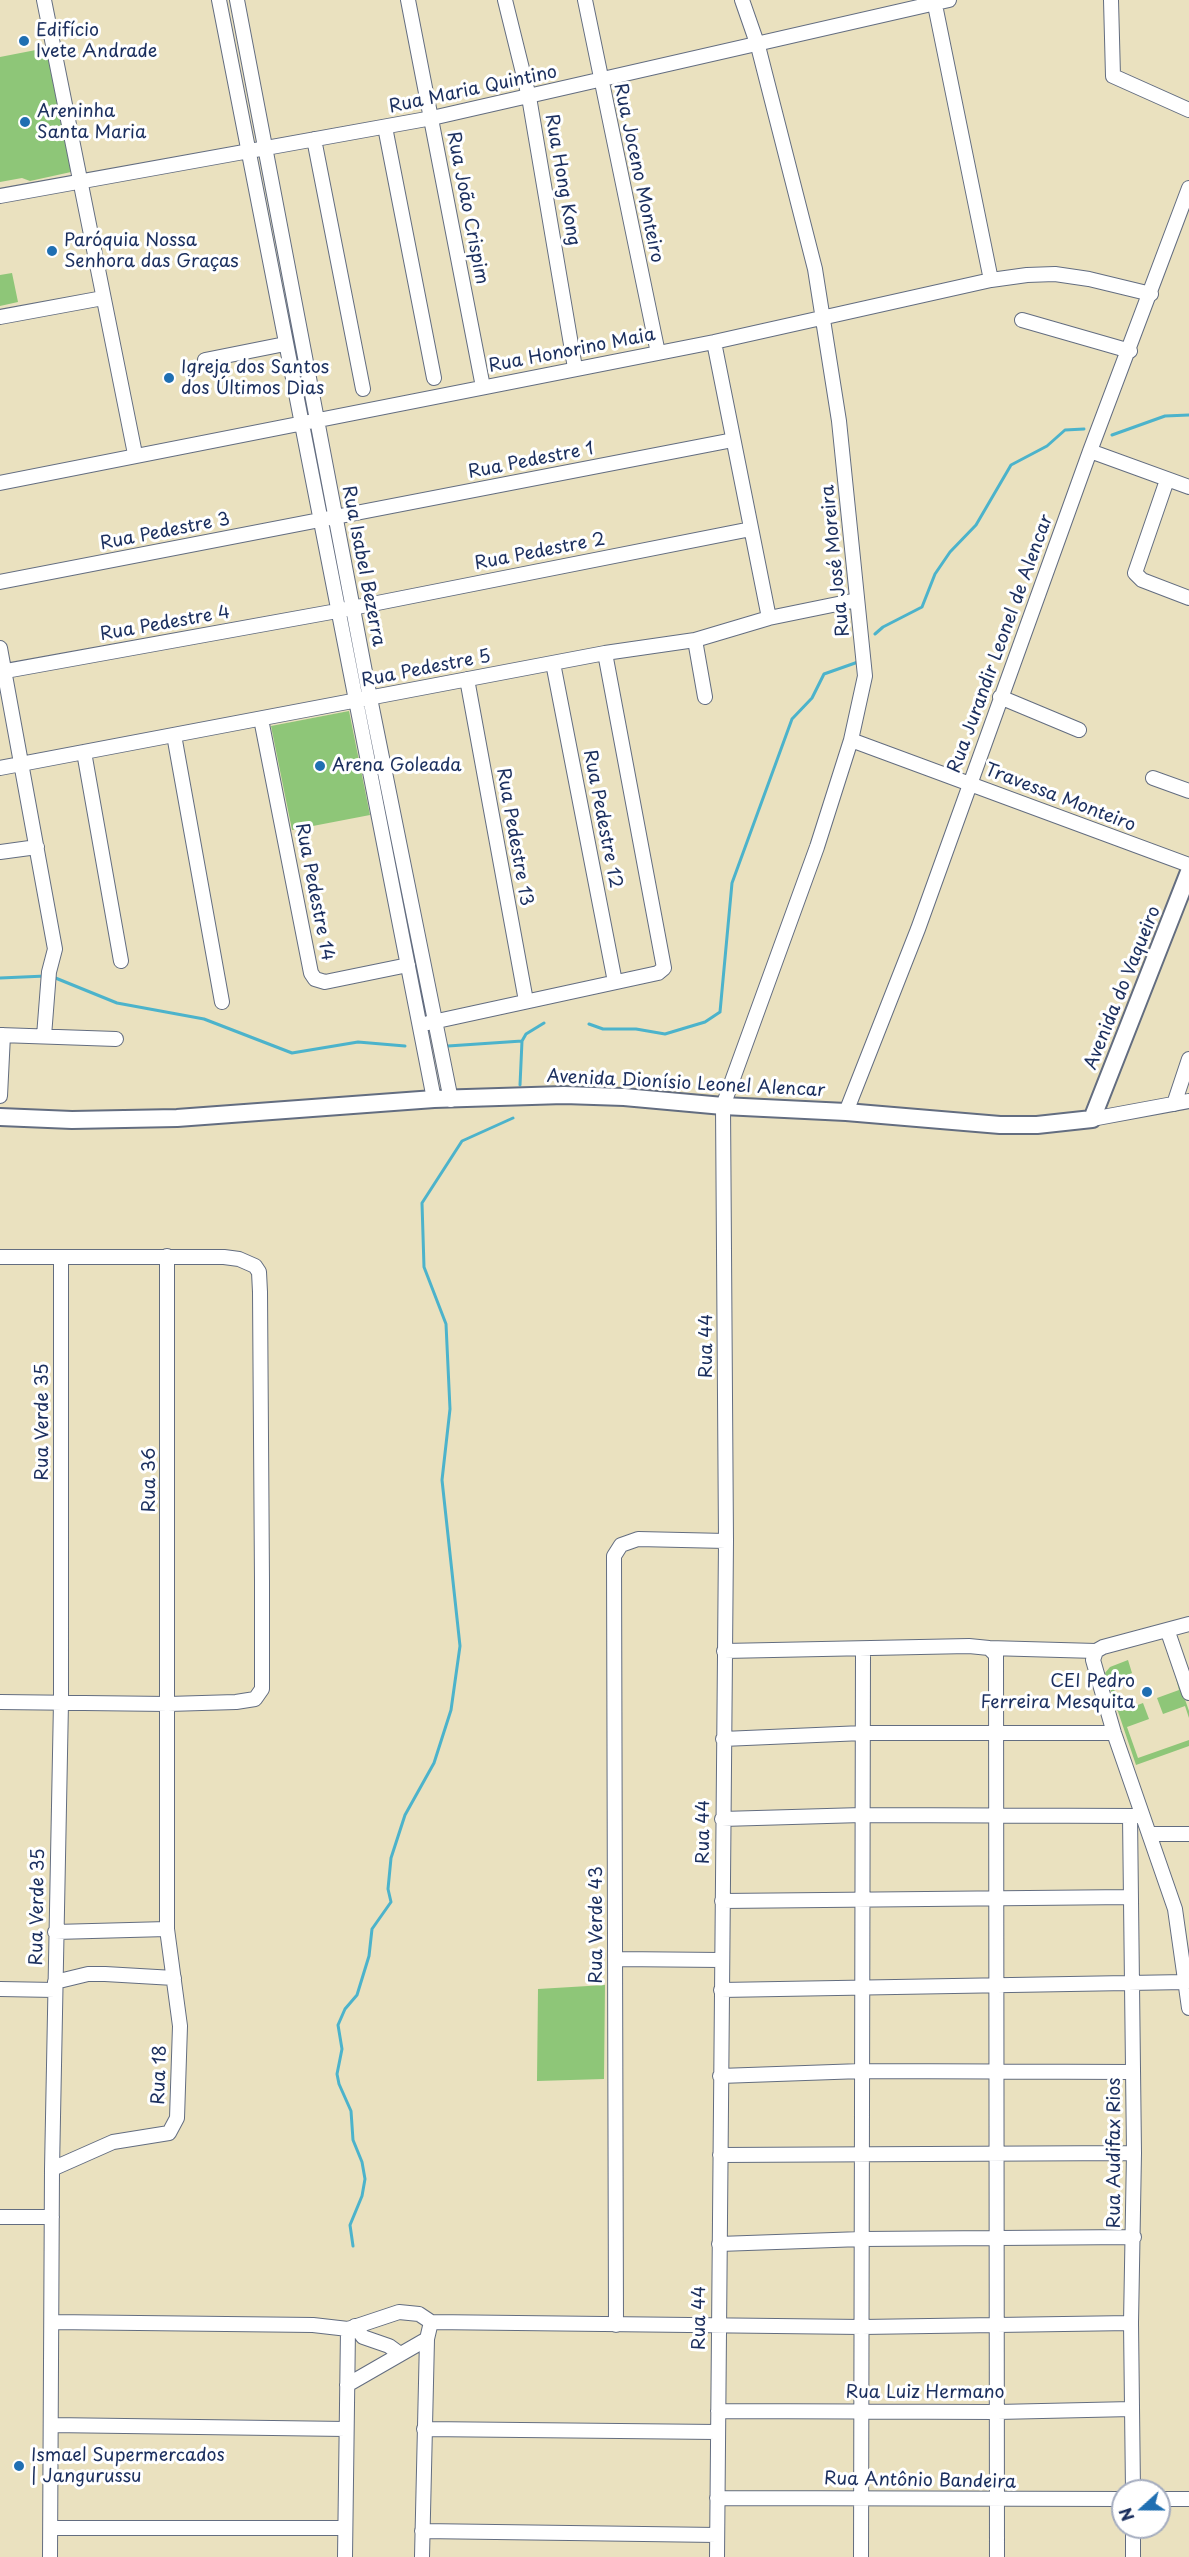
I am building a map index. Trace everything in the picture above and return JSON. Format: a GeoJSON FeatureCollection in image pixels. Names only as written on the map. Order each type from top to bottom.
{"type":"FeatureCollection","features":[{"type":"Feature","properties":{"kind":"street"},"geometry":{"type":"LineString","coordinates":[[44,0],[135,454]]}},
{"type":"Feature","properties":{"kind":"street","name":"Rua Isabel Bezerra"},"geometry":{"type":"LineString","coordinates":[[219,0],[319,521],[420,1025],[442,1100]]}},
{"type":"Feature","properties":{"kind":"street","name":"Rua Isabel Bezerra"},"geometry":{"type":"LineString","coordinates":[[237,0],[434,1022],[442,1100]]}},
{"type":"Feature","properties":{"kind":"street","name":"Rua João Crispim"},"geometry":{"type":"LineString","coordinates":[[408,0],[483,387]]}},
{"type":"Feature","properties":{"kind":"street","name":"Rua Hong Kong"},"geometry":{"type":"LineString","coordinates":[[505,0],[530,97],[575,368]]}},
{"type":"Feature","properties":{"kind":"street","name":"Rua Joceno Monteiro"},"geometry":{"type":"LineString","coordinates":[[585,0],[599,80],[658,353]]}},
{"type":"Feature","properties":{"kind":"street","name":"Rua José Moreira"},"geometry":{"type":"LineString","coordinates":[[723,1106],[817,847],[851,741],[864,685],[865,664],[840,433],[823,319],[805,228],[758,46],[742,0]]}},
{"type":"Feature","properties":{"kind":"street","name":"Rua Maria Quintino"},"geometry":{"type":"LineString","coordinates":[[0,196],[432,118],[758,46],[949,0]]}},
{"type":"Feature","properties":{"kind":"street"},"geometry":{"type":"LineString","coordinates":[[1111,0],[1111,73],[1121,81],[1189,110]]}},
{"type":"Feature","properties":{"kind":"street"},"geometry":{"type":"LineString","coordinates":[[934,2],[991,280]]}},
{"type":"Feature","properties":{"kind":"street"},"geometry":{"type":"LineString","coordinates":[[229,50],[246,47]]}},
{"type":"Feature","properties":{"kind":"street"},"geometry":{"type":"LineString","coordinates":[[238,94],[254,91]]}},
{"type":"Feature","properties":{"kind":"street"},"geometry":{"type":"LineString","coordinates":[[385,127],[434,378]]}},
{"type":"Feature","properties":{"kind":"street"},"geometry":{"type":"LineString","coordinates":[[314,139],[363,389]]}},
{"type":"Feature","properties":{"kind":"street","name":"Rua Jurandir Leonel de Alencar"},"geometry":{"type":"LineString","coordinates":[[846,1112],[918,929],[1000,697],[1189,188]]}},
{"type":"Feature","properties":{"kind":"street","name":"Rua Honorino Maia"},"geometry":{"type":"LineString","coordinates":[[0,483],[135,454],[714,342],[1027,274],[1055,274],[1089,279],[1151,294]]}},
{"type":"Feature","properties":{"kind":"street"},"geometry":{"type":"LineString","coordinates":[[275,289],[292,286]]}},
{"type":"Feature","properties":{"kind":"street"},"geometry":{"type":"LineString","coordinates":[[0,317],[103,298]]}},
{"type":"Feature","properties":{"kind":"street"},"geometry":{"type":"LineString","coordinates":[[1022,320],[1130,351]]}},
{"type":"Feature","properties":{"kind":"street"},"geometry":{"type":"LineString","coordinates":[[714,342],[769,618]]}},
{"type":"Feature","properties":{"kind":"street"},"geometry":{"type":"LineString","coordinates":[[205,360],[285,344]]}},
{"type":"Feature","properties":{"kind":"street","name":"Rua Pedestre 1"},"geometry":{"type":"LineString","coordinates":[[336,518],[734,440]]}},
{"type":"Feature","properties":{"kind":"street"},"geometry":{"type":"LineString","coordinates":[[1090,451],[1189,487]]}},
{"type":"Feature","properties":{"kind":"street"},"geometry":{"type":"LineString","coordinates":[[1167,480],[1135,573],[1142,580],[1189,598]]}},
{"type":"Feature","properties":{"kind":"street","name":"Rua Pedestre 3"},"geometry":{"type":"LineString","coordinates":[[0,582],[336,518]]}},
{"type":"Feature","properties":{"kind":"street","name":"Rua Pedestre 2"},"geometry":{"type":"LineString","coordinates":[[337,611],[751,529]]}},
{"type":"Feature","properties":{"kind":"street","name":"Rua Pedestre 5"},"geometry":{"type":"LineString","coordinates":[[0,768],[605,653],[695,640],[769,618],[857,600]]}},
{"type":"Feature","properties":{"kind":"street","name":"Rua Pedestre 4"},"geometry":{"type":"LineString","coordinates":[[2,672],[337,611]]}},
{"type":"Feature","properties":{"kind":"street"},"geometry":{"type":"LineString","coordinates":[[695,640],[705,697]]}},
{"type":"Feature","properties":{"kind":"street"},"geometry":{"type":"LineString","coordinates":[[0,648],[2,672],[55,949],[49,973],[44,1036]]}},
{"type":"Feature","properties":{"kind":"street"},"geometry":{"type":"LineString","coordinates":[[420,1025],[658,973],[665,966],[605,653]]}},
{"type":"Feature","properties":{"kind":"street","name":"Rua Pedestre 12"},"geometry":{"type":"LineString","coordinates":[[553,663],[615,982]]}},
{"type":"Feature","properties":{"kind":"street","name":"Rua Pedestre 13"},"geometry":{"type":"LineString","coordinates":[[467,679],[526,1001]]}},
{"type":"Feature","properties":{"kind":"street"},"geometry":{"type":"LineString","coordinates":[[1000,697],[1079,730]]}},
{"type":"Feature","properties":{"kind":"street","name":"Rua Pedestre 14"},"geometry":{"type":"LineString","coordinates":[[261,719],[311,973],[315,980],[325,982],[408,965]]}},
{"type":"Feature","properties":{"kind":"street"},"geometry":{"type":"LineString","coordinates":[[174,735],[222,1002]]}},
{"type":"Feature","properties":{"kind":"street","name":"Travessa Monteiro"},"geometry":{"type":"LineString","coordinates":[[851,741],[1189,865]]}},
{"type":"Feature","properties":{"kind":"street"},"geometry":{"type":"LineString","coordinates":[[84,752],[121,961]]}},
{"type":"Feature","properties":{"kind":"street"},"geometry":{"type":"LineString","coordinates":[[1153,778],[1189,790]]}},
{"type":"Feature","properties":{"kind":"street"},"geometry":{"type":"LineString","coordinates":[[0,852],[36,847]]}},
{"type":"Feature","properties":{"kind":"street","name":"Avenida do Vaqueiro"},"geometry":{"type":"LineString","coordinates":[[1092,1119],[1189,872]]}},
{"type":"Feature","properties":{"kind":"street"},"geometry":{"type":"LineString","coordinates":[[0,1096],[2,1035],[116,1039]]}},
{"type":"Feature","properties":{"kind":"street"},"geometry":{"type":"LineString","coordinates":[[1174,1104],[1189,1059]]}},
{"type":"Feature","properties":{"kind":"street","name":"Avenida Dionísio Leonel Alencar"},"geometry":{"type":"LineString","coordinates":[[0,1117],[72,1120],[177,1118],[442,1100],[588,1096],[1023,1126],[1092,1119],[1189,1101]]}},
{"type":"Feature","properties":{"kind":"street","name":"Rua 44"},"geometry":{"type":"LineString","coordinates":[[717,2557],[723,1651],[726,1541],[723,1106]]}},
{"type":"Feature","properties":{"kind":"street","name":"Rua 36"},"geometry":{"type":"LineString","coordinates":[[167,1256],[168,1704]]}},
{"type":"Feature","properties":{"kind":"street"},"geometry":{"type":"LineString","coordinates":[[0,1257],[224,1257],[248,1262],[259,1272],[262,1663],[262,1689],[259,1695],[246,1702],[168,1704],[0,1702]]}},
{"type":"Feature","properties":{"kind":"street","name":"Rua Verde 35"},"geometry":{"type":"LineString","coordinates":[[50,2557],[55,1932],[61,1701],[61,1258]]}},
{"type":"Feature","properties":{"kind":"street","name":"Rua Verde 43"},"geometry":{"type":"LineString","coordinates":[[616,2325],[613,1563],[616,1551],[621,1545],[638,1539],[726,1541]]}},
{"type":"Feature","properties":{"kind":"street"},"geometry":{"type":"LineString","coordinates":[[723,1651],[969,1646],[1096,1651],[1168,1632],[1189,1624]]}},
{"type":"Feature","properties":{"kind":"street"},"geometry":{"type":"LineString","coordinates":[[1168,1632],[1189,1693]]}},
{"type":"Feature","properties":{"kind":"street"},"geometry":{"type":"LineString","coordinates":[[989,1648],[996,1655],[997,1733],[997,2557]]}},
{"type":"Feature","properties":{"kind":"street"},"geometry":{"type":"LineString","coordinates":[[861,2557],[862,1649]]}},
{"type":"Feature","properties":{"kind":"street"},"geometry":{"type":"LineString","coordinates":[[1096,1651],[1094,1665],[1137,1816],[1149,1834],[1175,1909],[1189,2008]]}},
{"type":"Feature","properties":{"kind":"street","name":"Rua 18"},"geometry":{"type":"LineString","coordinates":[[52,2169],[113,2142],[163,2135],[173,2128],[177,2118],[180,2026],[167,1929],[168,1704]]}},
{"type":"Feature","properties":{"kind":"street"},"geometry":{"type":"LineString","coordinates":[[723,1739],[862,1733],[1114,1733]]}},
{"type":"Feature","properties":{"kind":"street"},"geometry":{"type":"LineString","coordinates":[[722,1819],[862,1815],[1137,1816]]}},
{"type":"Feature","properties":{"kind":"street","name":"Rua Audifax Rios"},"geometry":{"type":"LineString","coordinates":[[1133,2479],[1131,2323],[1134,2153],[1131,1897],[1137,1816]]}},
{"type":"Feature","properties":{"kind":"street"},"geometry":{"type":"LineString","coordinates":[[1149,1834],[1189,1834]]}},
{"type":"Feature","properties":{"kind":"street"},"geometry":{"type":"LineString","coordinates":[[722,1901],[1131,1897]]}},
{"type":"Feature","properties":{"kind":"street"},"geometry":{"type":"LineString","coordinates":[[55,1932],[167,1929]]}},
{"type":"Feature","properties":{"kind":"street"},"geometry":{"type":"LineString","coordinates":[[616,1959],[721,1960]]}},
{"type":"Feature","properties":{"kind":"street"},"geometry":{"type":"LineString","coordinates":[[0,1989],[55,1986],[88,1974],[174,1978]]}},
{"type":"Feature","properties":{"kind":"street"},"geometry":{"type":"LineString","coordinates":[[721,1990],[1186,1982]]}},
{"type":"Feature","properties":{"kind":"street"},"geometry":{"type":"LineString","coordinates":[[720,2076],[862,2071],[1132,2072]]}},
{"type":"Feature","properties":{"kind":"street"},"geometry":{"type":"LineString","coordinates":[[720,2155],[1134,2153]]}},
{"type":"Feature","properties":{"kind":"street"},"geometry":{"type":"LineString","coordinates":[[0,2217],[52,2217]]}},
{"type":"Feature","properties":{"kind":"street"},"geometry":{"type":"LineString","coordinates":[[719,2244],[862,2238],[1134,2237]]}},
{"type":"Feature","properties":{"kind":"street"},"geometry":{"type":"LineString","coordinates":[[52,2322],[351,2327],[399,2312],[419,2314],[431,2322],[616,2325],[718,2324],[862,2327],[1131,2323]]}},
{"type":"Feature","properties":{"kind":"street"},"geometry":{"type":"LineString","coordinates":[[422,2557],[427,2339],[431,2322]]}},
{"type":"Feature","properties":{"kind":"street"},"geometry":{"type":"LineString","coordinates":[[351,2327],[363,2337],[389,2346],[400,2354]]}},
{"type":"Feature","properties":{"kind":"street"},"geometry":{"type":"LineString","coordinates":[[345,2557],[347,2385],[351,2327]]}},
{"type":"Feature","properties":{"kind":"street"},"geometry":{"type":"LineString","coordinates":[[347,2385],[427,2339]]}},
{"type":"Feature","properties":{"kind":"street","name":"Rua Luiz Hermano"},"geometry":{"type":"LineString","coordinates":[[718,2410],[997,2412],[1132,2409]]}},
{"type":"Feature","properties":{"kind":"street"},"geometry":{"type":"LineString","coordinates":[[51,2425],[346,2429]]}},
{"type":"Feature","properties":{"kind":"street"},"geometry":{"type":"LineString","coordinates":[[424,2428],[717,2432]]}},
{"type":"Feature","properties":{"kind":"street","name":"Rua Antônio Bandeira"},"geometry":{"type":"LineString","coordinates":[[717,2498],[1111,2499]]}},
{"type":"Feature","properties":{"kind":"street"},"geometry":{"type":"LineString","coordinates":[[1171,2499],[1189,2499]]}},
{"type":"Feature","properties":{"kind":"street"},"geometry":{"type":"LineString","coordinates":[[51,2528],[345,2528]]}},
{"type":"Feature","properties":{"kind":"street"},"geometry":{"type":"LineString","coordinates":[[422,2531],[717,2535]]}},
{"type":"Feature","properties":{"kind":"street"},"geometry":{"type":"LineString","coordinates":[[1133,2539],[1133,2557]]}},
{"type":"Feature","properties":{"kind":"green space","name":"Areninha Santa Maria"},"geometry":{"type":"Polygon","coordinates":[[[46,48],[71,172],[30,181],[22,178],[0,182],[0,57],[46,48]]]}},
{"type":"Feature","properties":{"kind":"green space"},"geometry":{"type":"Polygon","coordinates":[[[12,273],[18,302],[0,306],[0,275],[12,273]]]}},
{"type":"Feature","properties":{"kind":"green space","name":"Arena Goleada"},"geometry":{"type":"Polygon","coordinates":[[[349,711],[370,815],[292,830],[271,726],[349,711]]]}},
{"type":"Feature","properties":{"kind":"green space"},"geometry":{"type":"Polygon","coordinates":[[[1171,1659],[1189,1711],[1189,1718],[1185,1706],[1163,1714],[1157,1698],[1179,1690],[1171,1659]]]}},
{"type":"Feature","properties":{"kind":"green space"},"geometry":{"type":"Polygon","coordinates":[[[1128,1660],[1132,1673],[1111,1681],[1122,1711],[1143,1703],[1149,1719],[1127,1727],[1138,1758],[1189,1740],[1189,1746],[1136,1765],[1105,1673],[1110,1667],[1128,1660]]]}},
{"type":"Feature","properties":{"kind":"green space"},"geometry":{"type":"Polygon","coordinates":[[[605,1985],[604,2079],[537,2081],[538,1989],[605,1985]]]}},
{"type":"Feature","properties":{"kind":"waterway"},"geometry":{"type":"LineString","coordinates":[[1112,435],[1165,416],[1189,415]]}},
{"type":"Feature","properties":{"kind":"waterway"},"geometry":{"type":"LineString","coordinates":[[875,634],[883,627],[922,607],[935,574],[950,552],[976,525],[1011,465],[1047,446],[1065,430],[1084,429]]}},
{"type":"Feature","properties":{"kind":"waterway"},"geometry":{"type":"LineString","coordinates":[[589,1024],[603,1029],[636,1029],[665,1034],[705,1022],[720,1012],[732,883],[792,719],[812,698],[824,674],[858,662]]}},
{"type":"Feature","properties":{"kind":"waterway"},"geometry":{"type":"LineString","coordinates":[[0,978],[46,976]]}},
{"type":"Feature","properties":{"kind":"waterway"},"geometry":{"type":"LineString","coordinates":[[53,977],[117,1003],[204,1019],[292,1053],[358,1042],[405,1046]]}},
{"type":"Feature","properties":{"kind":"waterway"},"geometry":{"type":"LineString","coordinates":[[520,1085],[522,1041],[526,1034],[544,1023]]}},
{"type":"Feature","properties":{"kind":"waterway"},"geometry":{"type":"LineString","coordinates":[[448,1046],[522,1041]]}},
{"type":"Feature","properties":{"kind":"waterway"},"geometry":{"type":"LineString","coordinates":[[353,2246],[350,2225],[362,2196],[365,2179],[362,2162],[353,2140],[351,2111],[337,2074],[342,2049],[338,2025],[345,2009],[357,1995],[369,1956],[372,1929],[391,1902],[388,1889],[391,1858],[405,1815],[434,1763],[451,1710],[460,1646],[442,1480],[450,1409],[446,1324],[424,1267],[422,1203],[462,1141],[513,1118]]}},
{"type":"Feature","properties":{"kind":"place","name":"Edifício Ivete Andrade"},"geometry":{"type":"Point","coordinates":[24,41]}},
{"type":"Feature","properties":{"kind":"place","name":"Areninha Santa Maria"},"geometry":{"type":"Point","coordinates":[25,122]}},
{"type":"Feature","properties":{"kind":"place","name":"Paróquia Nossa Senhora das Graças"},"geometry":{"type":"Point","coordinates":[52,251]}},
{"type":"Feature","properties":{"kind":"place","name":"Igreja dos Santos dos Últimos Dias"},"geometry":{"type":"Point","coordinates":[169,378]}},
{"type":"Feature","properties":{"kind":"place","name":"Arena Goleada"},"geometry":{"type":"Point","coordinates":[320,766]}},
{"type":"Feature","properties":{"kind":"place","name":"CEI Pedro Ferreira Mesquita"},"geometry":{"type":"Point","coordinates":[1147,1692]}},
{"type":"Feature","properties":{"kind":"place","name":"Ismael Supermercados | Jangurussu"},"geometry":{"type":"Point","coordinates":[19,2466]}}]}
